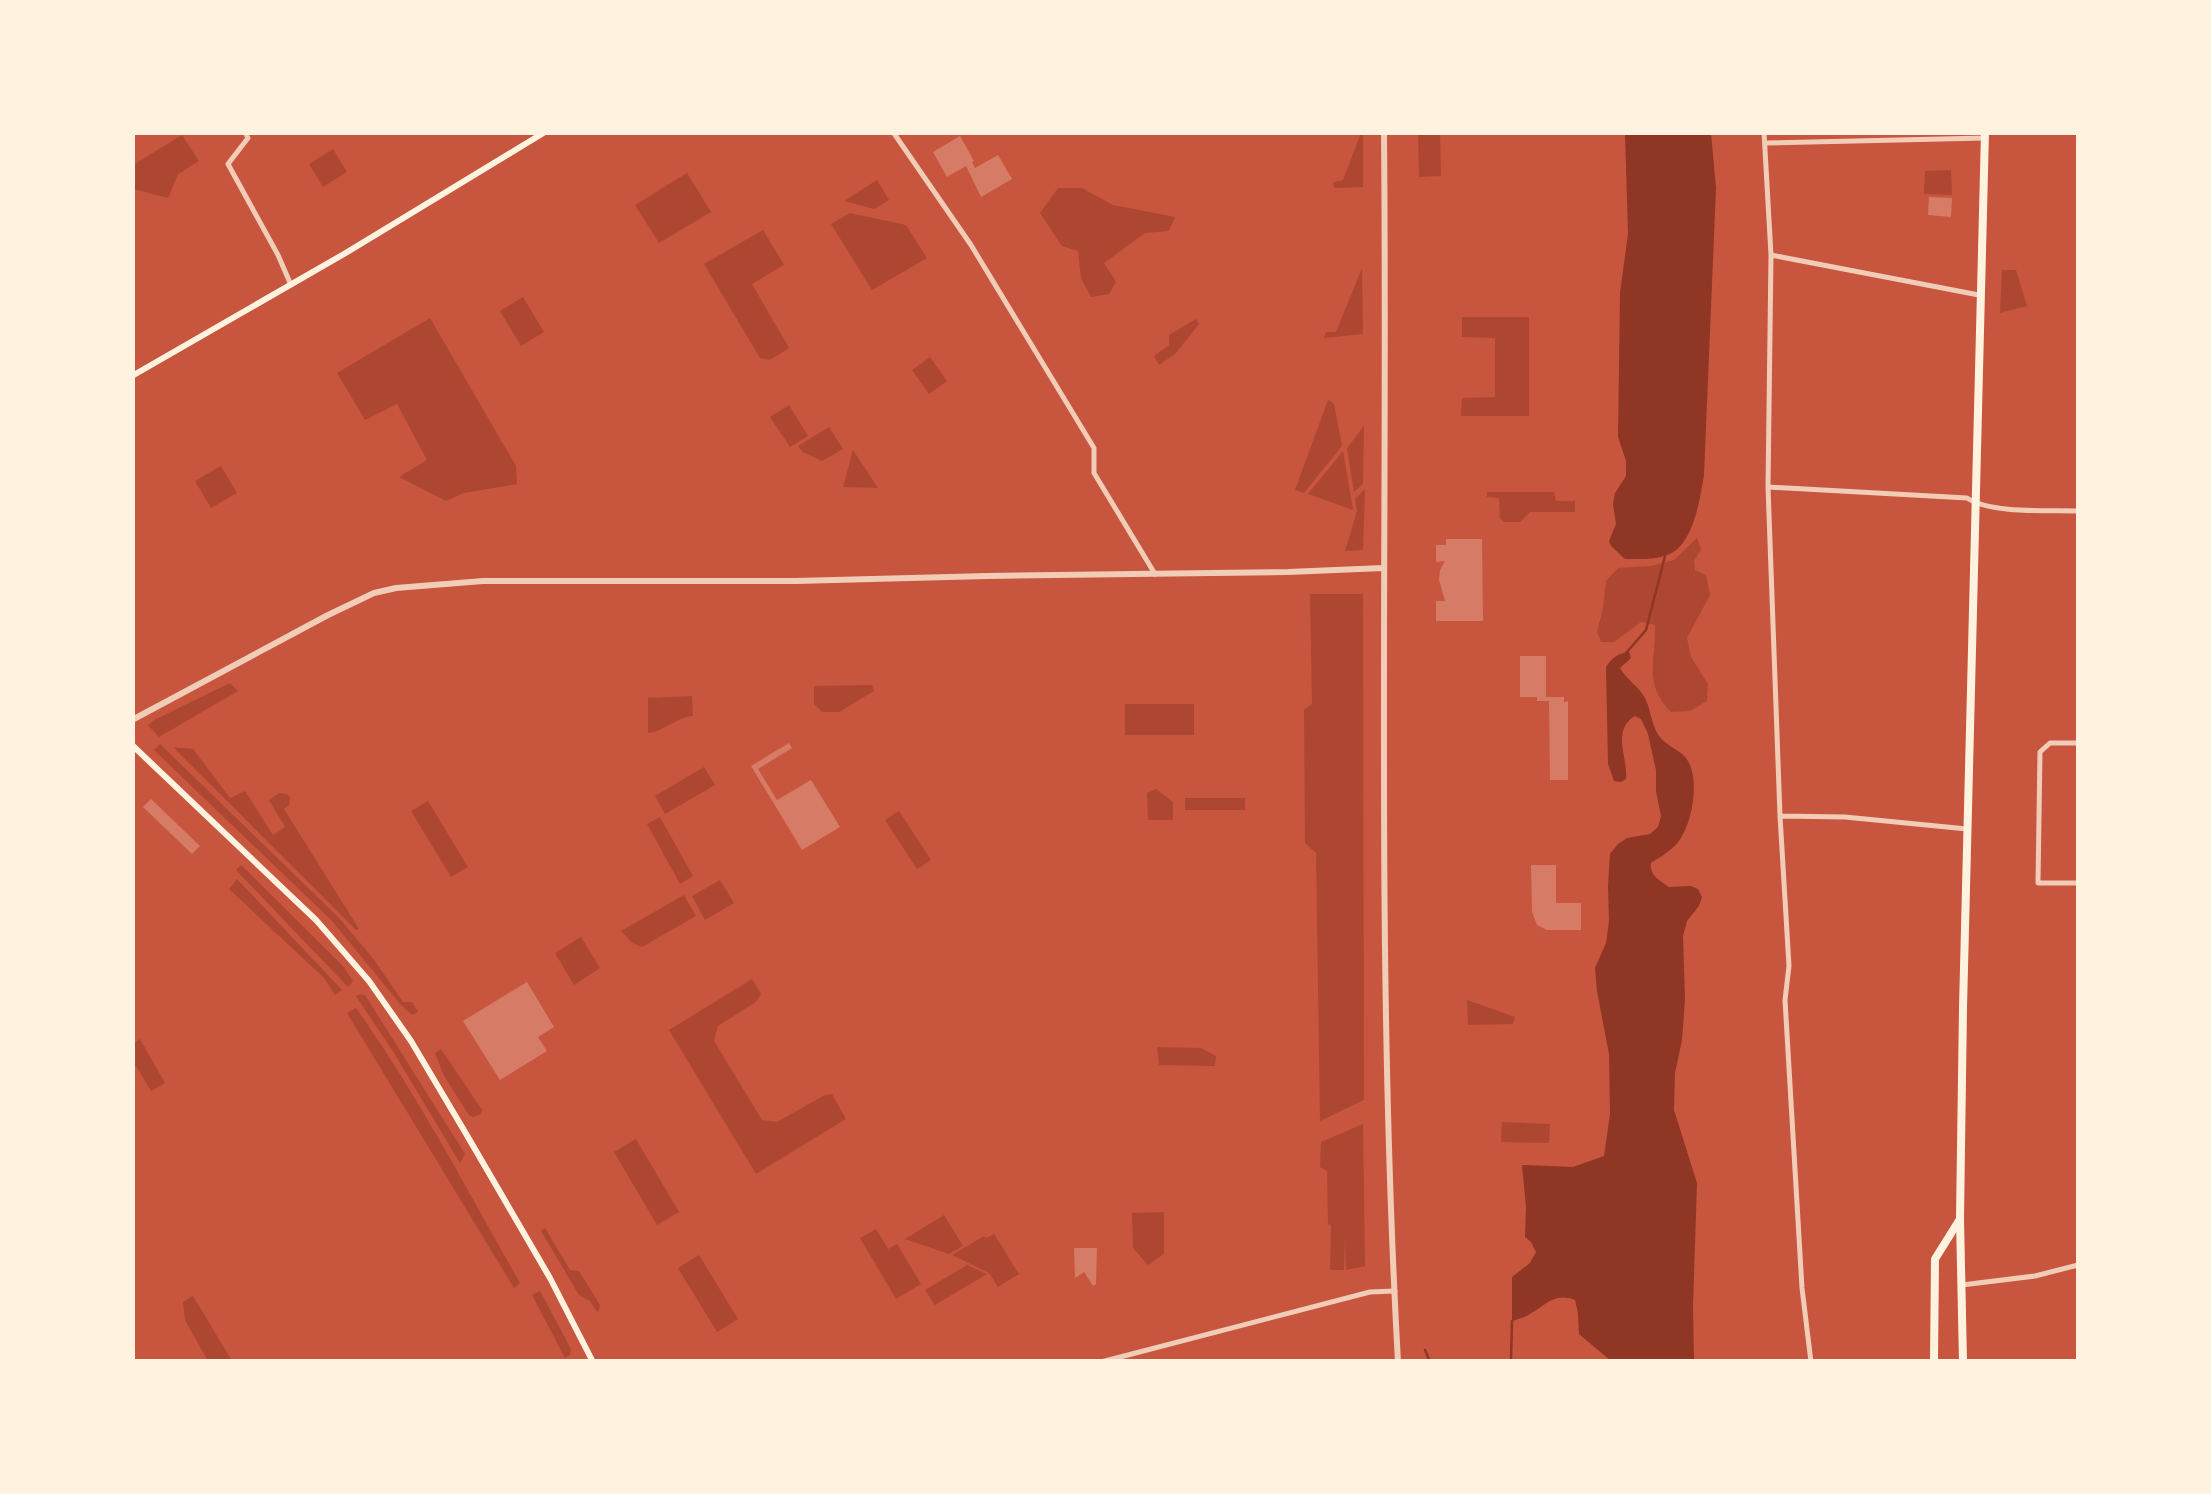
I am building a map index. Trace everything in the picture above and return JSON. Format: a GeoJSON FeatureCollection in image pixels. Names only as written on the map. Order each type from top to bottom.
{"type":"FeatureCollection","features":[{"type":"Feature","properties":{"kind":"main road"},"geometry":{"type":"LineString","coordinates":[[132,376],[545,132]]}},
{"type":"Feature","properties":{"kind":"main road"},"geometry":{"type":"LineString","coordinates":[[1962,1362],[1960,1219],[1967,830],[1985,136]]}},
{"type":"Feature","properties":{"kind":"main road"},"geometry":{"type":"LineString","coordinates":[[132,745],[316,920],[369,981],[466,1132],[594,1362]]}},
{"type":"Feature","properties":{"kind":"main road"},"geometry":{"type":"LineString","coordinates":[[1934,1362],[1935,1259],[1960,1219]]}},
{"type":"Feature","properties":{"kind":"street"},"geometry":{"type":"LineString","coordinates":[[245,132],[248,138],[228,164],[291,284]]}},
{"type":"Feature","properties":{"kind":"street"},"geometry":{"type":"LineString","coordinates":[[894,132],[972,245],[1094,448],[1094,473],[1155,574]]}},
{"type":"Feature","properties":{"kind":"street"},"geometry":{"type":"LineString","coordinates":[[1384,132],[1388,1161],[1398,1362]]}},
{"type":"Feature","properties":{"kind":"street"},"geometry":{"type":"LineString","coordinates":[[1764,132],[1771,256],[1768,487],[1788,966],[1784,1000],[1810,1362]]}},
{"type":"Feature","properties":{"kind":"street"},"geometry":{"type":"LineString","coordinates":[[1764,143],[1985,136]]}},
{"type":"Feature","properties":{"kind":"street"},"geometry":{"type":"LineString","coordinates":[[1771,256],[1982,296]]}},
{"type":"Feature","properties":{"kind":"street"},"geometry":{"type":"LineString","coordinates":[[1768,487],[1968,498],[1993,508],[2078,511]]}},
{"type":"Feature","properties":{"kind":"street"},"geometry":{"type":"LineString","coordinates":[[132,720],[328,615],[374,593],[396,588],[483,581],[796,582],[1383,568]]}},
{"type":"Feature","properties":{"kind":"street"},"geometry":{"type":"LineString","coordinates":[[2078,743],[2050,743],[2040,752],[2038,883],[2078,883]]}},
{"type":"Feature","properties":{"kind":"street"},"geometry":{"type":"LineString","coordinates":[[1780,816],[1846,817],[1967,830]]}},
{"type":"Feature","properties":{"kind":"street"},"geometry":{"type":"LineString","coordinates":[[1962,1284],[2035,1276],[2078,1265]]}},
{"type":"Feature","properties":{"kind":"street"},"geometry":{"type":"LineString","coordinates":[[1101,1362],[1370,1292],[1394,1290]]}},
{"type":"Feature","properties":{"kind":"shaded area"},"geometry":{"type":"Polygon","coordinates":[[[1361,133],[1363,187],[1335,188],[1334,182],[1343,180],[1361,133]]]}},
{"type":"Feature","properties":{"kind":"shaded area"},"geometry":{"type":"Polygon","coordinates":[[[1418,133],[1440,133],[1441,176],[1419,177],[1418,133]]]}},
{"type":"Feature","properties":{"kind":"shaded area"},"geometry":{"type":"Polygon","coordinates":[[[1625,133],[1711,133],[1716,188],[1700,497],[1683,542],[1667,555],[1646,559],[1625,559],[1609,541],[1616,524],[1615,493],[1626,476],[1626,461],[1618,437],[1620,293],[1628,234],[1625,133]]]}},
{"type":"Feature","properties":{"kind":"shaded area"},"geometry":{"type":"Polygon","coordinates":[[[182,135],[199,161],[178,174],[168,198],[133,189],[133,165],[182,135]]]}},
{"type":"Feature","properties":{"kind":"shaded area"},"geometry":{"type":"Polygon","coordinates":[[[333,149],[347,172],[323,187],[309,164],[333,149]]]}},
{"type":"Feature","properties":{"kind":"shaded area"},"geometry":{"type":"Polygon","coordinates":[[[1951,170],[1952,195],[1924,194],[1925,171],[1951,170]]]}},
{"type":"Feature","properties":{"kind":"shaded area"},"geometry":{"type":"Polygon","coordinates":[[[687,173],[711,212],[659,243],[635,205],[687,173]]]}},
{"type":"Feature","properties":{"kind":"shaded area"},"geometry":{"type":"Polygon","coordinates":[[[877,180],[889,200],[874,209],[844,201],[877,180]]]}},
{"type":"Feature","properties":{"kind":"shaded area"},"geometry":{"type":"Polygon","coordinates":[[[1058,188],[1082,188],[1113,205],[1175,217],[1169,231],[1145,233],[1104,263],[1116,282],[1109,294],[1091,297],[1081,278],[1078,251],[1062,246],[1040,213],[1058,188]]]}},
{"type":"Feature","properties":{"kind":"shaded area"},"geometry":{"type":"Polygon","coordinates":[[[850,213],[906,225],[927,258],[872,290],[831,224],[850,213]]]}},
{"type":"Feature","properties":{"kind":"shaded area"},"geometry":{"type":"Polygon","coordinates":[[[763,230],[784,265],[752,284],[789,348],[770,360],[760,358],[704,264],[763,230]]]}},
{"type":"Feature","properties":{"kind":"shaded area"},"geometry":{"type":"Polygon","coordinates":[[[1362,268],[1363,334],[1324,338],[1326,332],[1336,332],[1362,268]]]}},
{"type":"Feature","properties":{"kind":"shaded area"},"geometry":{"type":"Polygon","coordinates":[[[2002,270],[2016,270],[2027,306],[2000,313],[2002,270]]]}},
{"type":"Feature","properties":{"kind":"shaded area"},"geometry":{"type":"Polygon","coordinates":[[[523,297],[544,332],[521,346],[500,311],[523,297]]]}},
{"type":"Feature","properties":{"kind":"shaded area"},"geometry":{"type":"Polygon","coordinates":[[[1462,317],[1529,317],[1529,416],[1461,416],[1462,398],[1495,397],[1495,338],[1462,337],[1462,317]]]}},
{"type":"Feature","properties":{"kind":"shaded area"},"geometry":{"type":"Polygon","coordinates":[[[430,318],[516,466],[517,484],[464,493],[446,501],[399,477],[427,460],[397,404],[365,420],[337,373],[430,318]]]}},
{"type":"Feature","properties":{"kind":"shaded area"},"geometry":{"type":"Polygon","coordinates":[[[1196,319],[1199,324],[1175,354],[1159,365],[1154,356],[1169,345],[1169,335],[1196,319]]]}},
{"type":"Feature","properties":{"kind":"shaded area"},"geometry":{"type":"Polygon","coordinates":[[[930,357],[947,381],[929,394],[912,370],[930,357]]]}},
{"type":"Feature","properties":{"kind":"shaded area"},"geometry":{"type":"Polygon","coordinates":[[[1328,400],[1334,404],[1342,446],[1304,493],[1295,490],[1328,400]]]}},
{"type":"Feature","properties":{"kind":"shaded area"},"geometry":{"type":"Polygon","coordinates":[[[789,405],[808,436],[790,447],[770,417],[789,405]]]}},
{"type":"Feature","properties":{"kind":"shaded area"},"geometry":{"type":"Polygon","coordinates":[[[1364,426],[1363,484],[1354,492],[1347,448],[1364,426]]]}},
{"type":"Feature","properties":{"kind":"shaded area"},"geometry":{"type":"Polygon","coordinates":[[[829,427],[843,449],[822,461],[798,446],[829,427]]]}},
{"type":"Feature","properties":{"kind":"shaded area"},"geometry":{"type":"Polygon","coordinates":[[[853,450],[878,488],[843,487],[853,450]]]}},
{"type":"Feature","properties":{"kind":"shaded area"},"geometry":{"type":"Polygon","coordinates":[[[1343,451],[1353,510],[1308,494],[1343,451]]]}},
{"type":"Feature","properties":{"kind":"shaded area"},"geometry":{"type":"Polygon","coordinates":[[[221,466],[237,493],[211,508],[195,481],[221,466]]]}},
{"type":"Feature","properties":{"kind":"shaded area"},"geometry":{"type":"Polygon","coordinates":[[[1365,489],[1363,550],[1345,551],[1357,511],[1355,499],[1365,489]]]}},
{"type":"Feature","properties":{"kind":"shaded area"},"geometry":{"type":"Polygon","coordinates":[[[1487,492],[1554,492],[1556,501],[1575,501],[1575,512],[1530,512],[1520,522],[1504,522],[1500,518],[1499,498],[1487,497],[1487,492]]]}},
{"type":"Feature","properties":{"kind":"shaded area"},"geometry":{"type":"Polygon","coordinates":[[[1697,538],[1701,549],[1694,561],[1695,570],[1706,575],[1710,595],[1687,638],[1691,657],[1708,684],[1707,701],[1690,711],[1671,712],[1654,682],[1655,625],[1641,622],[1614,642],[1601,642],[1597,631],[1606,581],[1618,568],[1674,560],[1697,538]]]}},
{"type":"Feature","properties":{"kind":"shaded area"},"geometry":{"type":"Polygon","coordinates":[[[1310,594],[1363,594],[1364,1100],[1320,1121],[1316,853],[1305,843],[1304,710],[1312,704],[1310,594]]]}},
{"type":"Feature","properties":{"kind":"shaded area"},"geometry":{"type":"Polygon","coordinates":[[[1629,652],[1631,658],[1620,668],[1645,698],[1659,736],[1688,761],[1693,778],[1693,800],[1685,830],[1675,846],[1651,863],[1651,868],[1656,878],[1669,887],[1691,886],[1702,897],[1683,936],[1685,999],[1674,1110],[1697,1183],[1694,1361],[1611,1361],[1579,1334],[1575,1300],[1567,1298],[1555,1299],[1512,1321],[1512,1277],[1530,1263],[1536,1252],[1525,1237],[1522,1165],[1573,1167],[1604,1156],[1610,1114],[1609,1054],[1595,968],[1606,943],[1609,921],[1610,854],[1627,838],[1650,834],[1658,827],[1661,816],[1656,770],[1641,719],[1635,716],[1628,722],[1622,737],[1626,779],[1614,781],[1608,764],[1606,667],[1616,656],[1629,652]]]}},
{"type":"Feature","properties":{"kind":"shaded area"},"geometry":{"type":"Polygon","coordinates":[[[230,683],[238,691],[159,737],[148,725],[154,720],[230,683]]]}},
{"type":"Feature","properties":{"kind":"shaded area"},"geometry":{"type":"Polygon","coordinates":[[[872,685],[874,691],[839,712],[822,712],[814,704],[814,686],[872,685]]]}},
{"type":"Feature","properties":{"kind":"shaded area"},"geometry":{"type":"Polygon","coordinates":[[[692,696],[693,716],[648,733],[648,698],[692,696]]]}},
{"type":"Feature","properties":{"kind":"shaded area"},"geometry":{"type":"Polygon","coordinates":[[[1125,704],[1194,704],[1194,735],[1125,735],[1125,704]]]}},
{"type":"Feature","properties":{"kind":"shaded area"},"geometry":{"type":"Polygon","coordinates":[[[160,744],[339,918],[403,1002],[412,1002],[418,1012],[412,1015],[400,1004],[332,921],[154,750],[160,744]]]}},
{"type":"Feature","properties":{"kind":"shaded area"},"geometry":{"type":"Polygon","coordinates":[[[173,747],[193,749],[230,798],[245,791],[273,835],[285,827],[269,800],[279,793],[287,794],[289,805],[284,809],[359,929],[356,930],[173,747]]]}},
{"type":"Feature","properties":{"kind":"shaded area"},"geometry":{"type":"Polygon","coordinates":[[[704,767],[715,785],[665,814],[655,796],[704,767]]]}},
{"type":"Feature","properties":{"kind":"shaded area"},"geometry":{"type":"Polygon","coordinates":[[[1156,789],[1173,802],[1173,820],[1148,820],[1147,793],[1156,789]]]}},
{"type":"Feature","properties":{"kind":"shaded area"},"geometry":{"type":"Polygon","coordinates":[[[1185,798],[1245,798],[1245,810],[1185,810],[1185,798]]]}},
{"type":"Feature","properties":{"kind":"shaded area"},"geometry":{"type":"Polygon","coordinates":[[[428,801],[468,867],[451,877],[411,811],[428,801]]]}},
{"type":"Feature","properties":{"kind":"shaded area"},"geometry":{"type":"Polygon","coordinates":[[[899,811],[931,860],[917,869],[885,820],[899,811]]]}},
{"type":"Feature","properties":{"kind":"shaded area"},"geometry":{"type":"Polygon","coordinates":[[[660,817],[693,876],[680,884],[647,824],[660,817]]]}},
{"type":"Feature","properties":{"kind":"shaded area"},"geometry":{"type":"Polygon","coordinates":[[[241,865],[343,966],[353,981],[348,987],[236,870],[241,865]]]}},
{"type":"Feature","properties":{"kind":"shaded area"},"geometry":{"type":"Polygon","coordinates":[[[237,879],[342,990],[335,995],[324,978],[229,889],[237,879]]]}},
{"type":"Feature","properties":{"kind":"shaded area"},"geometry":{"type":"Polygon","coordinates":[[[720,880],[734,903],[705,920],[692,896],[720,880]]]}},
{"type":"Feature","properties":{"kind":"shaded area"},"geometry":{"type":"Polygon","coordinates":[[[684,895],[696,916],[642,947],[621,931],[684,895]]]}},
{"type":"Feature","properties":{"kind":"shaded area"},"geometry":{"type":"Polygon","coordinates":[[[581,937],[600,968],[574,985],[555,953],[581,937]]]}},
{"type":"Feature","properties":{"kind":"shaded area"},"geometry":{"type":"Polygon","coordinates":[[[752,979],[761,994],[756,1002],[718,1026],[714,1041],[762,1120],[777,1122],[832,1094],[846,1119],[756,1174],[669,1030],[752,979]]]}},
{"type":"Feature","properties":{"kind":"shaded area"},"geometry":{"type":"Polygon","coordinates":[[[365,995],[465,1154],[460,1163],[356,996],[365,995]]]}},
{"type":"Feature","properties":{"kind":"shaded area"},"geometry":{"type":"Polygon","coordinates":[[[1467,1000],[1515,1017],[1513,1024],[1468,1025],[1467,1000]]]}},
{"type":"Feature","properties":{"kind":"shaded area"},"geometry":{"type":"Polygon","coordinates":[[[356,1008],[461,1178],[520,1283],[514,1288],[347,1013],[356,1008]]]}},
{"type":"Feature","properties":{"kind":"shaded area"},"geometry":{"type":"Polygon","coordinates":[[[140,1039],[165,1083],[151,1091],[133,1061],[133,1044],[140,1039]]]}},
{"type":"Feature","properties":{"kind":"shaded area"},"geometry":{"type":"Polygon","coordinates":[[[1157,1047],[1201,1048],[1216,1056],[1215,1066],[1159,1065],[1157,1047]]]}},
{"type":"Feature","properties":{"kind":"shaded area"},"geometry":{"type":"Polygon","coordinates":[[[441,1049],[481,1114],[469,1115],[444,1076],[435,1053],[441,1049]]]}},
{"type":"Feature","properties":{"kind":"shaded area"},"geometry":{"type":"Polygon","coordinates":[[[1502,1122],[1550,1124],[1549,1143],[1501,1142],[1502,1122]]]}},
{"type":"Feature","properties":{"kind":"shaded area"},"geometry":{"type":"Polygon","coordinates":[[[1363,1124],[1365,1266],[1346,1270],[1345,1237],[1344,1270],[1330,1270],[1331,1225],[1327,1171],[1320,1167],[1321,1142],[1363,1124]]]}},
{"type":"Feature","properties":{"kind":"shaded area"},"geometry":{"type":"Polygon","coordinates":[[[636,1139],[679,1212],[657,1225],[614,1152],[636,1139]]]}},
{"type":"Feature","properties":{"kind":"shaded area"},"geometry":{"type":"Polygon","coordinates":[[[1164,1212],[1164,1254],[1148,1265],[1133,1248],[1132,1213],[1164,1212]]]}},
{"type":"Feature","properties":{"kind":"shaded area"},"geometry":{"type":"Polygon","coordinates":[[[944,1215],[963,1246],[949,1254],[905,1239],[944,1215]]]}},
{"type":"Feature","properties":{"kind":"shaded area"},"geometry":{"type":"Polygon","coordinates":[[[545,1228],[570,1270],[579,1271],[600,1305],[597,1312],[590,1301],[579,1295],[541,1231],[545,1228]]]}},
{"type":"Feature","properties":{"kind":"shaded area"},"geometry":{"type":"Polygon","coordinates":[[[876,1229],[888,1249],[897,1244],[921,1284],[896,1299],[860,1238],[876,1229]]]}},
{"type":"Feature","properties":{"kind":"shaded area"},"geometry":{"type":"Polygon","coordinates":[[[994,1234],[1019,1274],[998,1287],[989,1273],[952,1255],[994,1234]]]}},
{"type":"Feature","properties":{"kind":"shaded area"},"geometry":{"type":"Polygon","coordinates":[[[699,1255],[738,1319],[717,1332],[678,1268],[699,1255]]]}},
{"type":"Feature","properties":{"kind":"shaded area"},"geometry":{"type":"Polygon","coordinates":[[[967,1265],[987,1274],[935,1305],[925,1290],[967,1265]]]}},
{"type":"Feature","properties":{"kind":"shaded area"},"geometry":{"type":"Polygon","coordinates":[[[540,1291],[571,1349],[565,1358],[532,1295],[540,1291]]]}},
{"type":"Feature","properties":{"kind":"shaded area"},"geometry":{"type":"Polygon","coordinates":[[[193,1296],[232,1361],[208,1361],[185,1320],[183,1302],[193,1296]]]}},
{"type":"Feature","properties":{"kind":"building"},"geometry":{"type":"Polygon","coordinates":[[[960,136],[975,168],[998,155],[1012,179],[981,197],[966,166],[947,177],[933,152],[960,136]]]}},
{"type":"Feature","properties":{"kind":"building"},"geometry":{"type":"Polygon","coordinates":[[[1929,197],[1952,198],[1951,217],[1928,215],[1929,197]]]}},
{"type":"Feature","properties":{"kind":"building"},"geometry":{"type":"Polygon","coordinates":[[[1446,539],[1482,539],[1483,621],[1436,621],[1436,601],[1445,601],[1439,580],[1445,561],[1436,562],[1436,545],[1446,545],[1446,539]]]}},
{"type":"Feature","properties":{"kind":"building"},"geometry":{"type":"Polygon","coordinates":[[[1520,656],[1546,656],[1546,697],[1564,697],[1564,702],[1568,701],[1568,780],[1550,780],[1549,701],[1520,697],[1520,656]]]}},
{"type":"Feature","properties":{"kind":"building"},"geometry":{"type":"Polygon","coordinates":[[[789,743],[792,748],[758,769],[777,800],[811,780],[840,827],[802,850],[751,766],[789,743]]]}},
{"type":"Feature","properties":{"kind":"building"},"geometry":{"type":"Polygon","coordinates":[[[151,799],[200,846],[192,854],[143,807],[151,799]]]}},
{"type":"Feature","properties":{"kind":"building"},"geometry":{"type":"Polygon","coordinates":[[[1531,865],[1556,865],[1556,903],[1581,903],[1581,930],[1547,930],[1537,925],[1532,912],[1531,865]]]}},
{"type":"Feature","properties":{"kind":"building"},"geometry":{"type":"Polygon","coordinates":[[[527,982],[554,1027],[538,1037],[547,1051],[500,1080],[463,1021],[527,982]]]}},
{"type":"Feature","properties":{"kind":"building"},"geometry":{"type":"Polygon","coordinates":[[[1074,1248],[1097,1248],[1093,1286],[1084,1272],[1075,1278],[1074,1248]]]}},
{"type":"Feature","properties":{"kind":"waterway"},"geometry":{"type":"LineString","coordinates":[[1626,653],[1646,630],[1665,556]]}},
{"type":"Feature","properties":{"kind":"waterway"},"geometry":{"type":"LineString","coordinates":[[1508,1362],[1512,1321]]}},
{"type":"Feature","properties":{"kind":"waterway"},"geometry":{"type":"LineString","coordinates":[[1425,1350],[1430,1362]]}}]}
